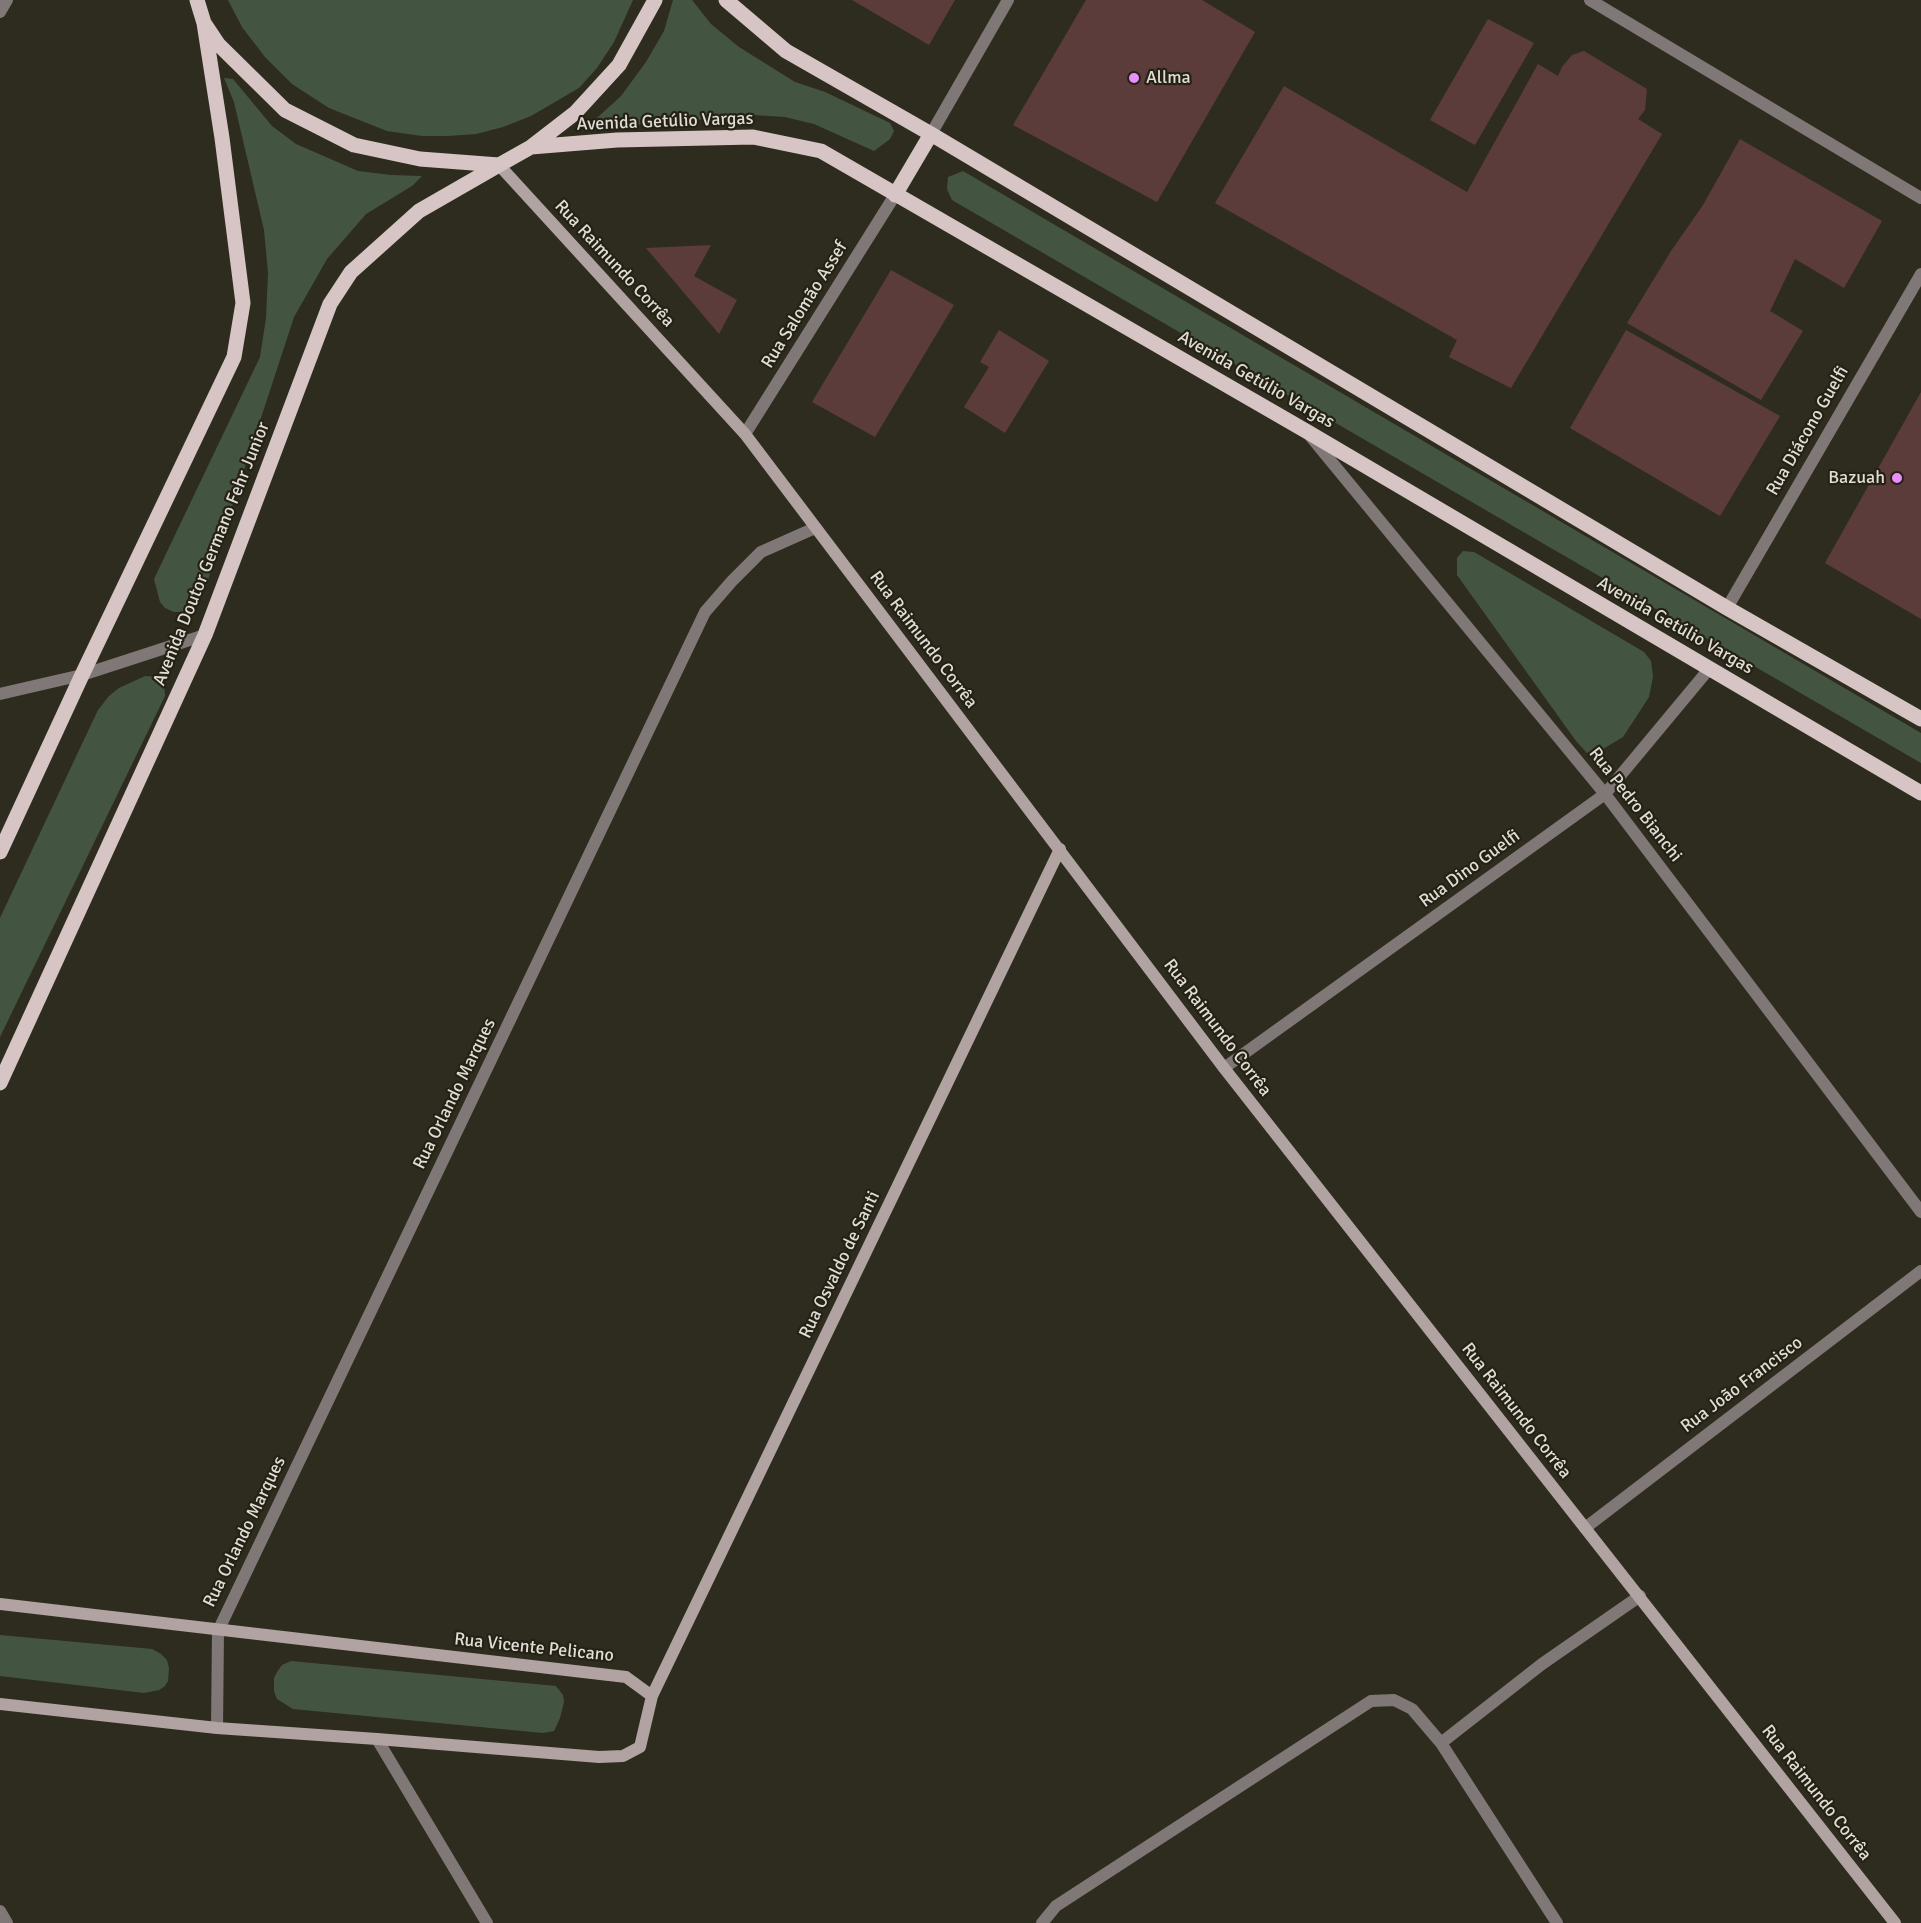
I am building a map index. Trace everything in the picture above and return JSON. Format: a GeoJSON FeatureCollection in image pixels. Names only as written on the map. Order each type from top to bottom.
{"type":"FeatureCollection","features":[{"type":"Feature","properties":{"kind":"main road"},"geometry":{"type":"LineString","coordinates":[[0,852],[234,357],[243,303],[222,138],[204,23],[197,0]]}},
{"type":"Feature","properties":{"kind":"main road","name":"Avenida Doutor Germano Fehr Junior"},"geometry":{"type":"LineString","coordinates":[[0,1083],[205,635],[330,304],[351,272],[419,211],[531,147],[575,113],[619,64],[655,0]]}},
{"type":"Feature","properties":{"kind":"main road"},"geometry":{"type":"LineString","coordinates":[[726,0],[786,51],[931,134],[1727,608],[1921,719]]}},
{"type":"Feature","properties":{"kind":"main road"},"geometry":{"type":"LineString","coordinates":[[204,23],[219,44],[285,110],[354,145],[420,159],[499,165]]}},
{"type":"Feature","properties":{"kind":"main road"},"geometry":{"type":"LineString","coordinates":[[895,195],[931,134]]}},
{"type":"Feature","properties":{"kind":"main road","name":"Avenida Getúlio Vargas"},"geometry":{"type":"LineString","coordinates":[[531,147],[617,140],[753,137],[821,151],[1306,431],[1921,793]]}},
{"type":"Feature","properties":{"kind":"street"},"geometry":{"type":"LineString","coordinates":[[0,12],[7,0]]}},
{"type":"Feature","properties":{"kind":"street"},"geometry":{"type":"LineString","coordinates":[[931,134],[1008,0]]}},
{"type":"Feature","properties":{"kind":"street"},"geometry":{"type":"LineString","coordinates":[[1590,0],[1921,198]]}},
{"type":"Feature","properties":{"kind":"street","name":"Rua Raimundo Corrêa"},"geometry":{"type":"LineString","coordinates":[[499,165],[745,434],[1224,1068],[1895,1923]]}},
{"type":"Feature","properties":{"kind":"street","name":"Rua Salomão Assef"},"geometry":{"type":"LineString","coordinates":[[745,434],[895,195]]}},
{"type":"Feature","properties":{"kind":"street","name":"Rua Diácono Guelfi"},"geometry":{"type":"LineString","coordinates":[[1727,608],[1921,274]]}},
{"type":"Feature","properties":{"kind":"street","name":"Rua Pedro Bianchi"},"geometry":{"type":"LineString","coordinates":[[1306,431],[1605,794],[1921,1212]]}},
{"type":"Feature","properties":{"kind":"street","name":"Rua Orlando Marques"},"geometry":{"type":"LineString","coordinates":[[217,1728],[218,1630],[705,612],[761,552],[815,528]]}},
{"type":"Feature","properties":{"kind":"street"},"geometry":{"type":"LineString","coordinates":[[0,694],[82,675],[205,635]]}},
{"type":"Feature","properties":{"kind":"street","name":"Rua Dino Guelfi"},"geometry":{"type":"LineString","coordinates":[[1224,1068],[1605,794],[1709,669]]}},
{"type":"Feature","properties":{"kind":"street","name":"Rua Osvaldo de Santi"},"geometry":{"type":"LineString","coordinates":[[652,1695],[1060,849]]}},
{"type":"Feature","properties":{"kind":"street","name":"Rua João Francisco"},"geometry":{"type":"LineString","coordinates":[[1585,1528],[1921,1271]]}},
{"type":"Feature","properties":{"kind":"street"},"geometry":{"type":"LineString","coordinates":[[1441,1743],[1542,1664],[1640,1596]]}},
{"type":"Feature","properties":{"kind":"street","name":"Rua Vicente Pelicano"},"geometry":{"type":"LineString","coordinates":[[0,1604],[626,1677],[652,1695]]}},
{"type":"Feature","properties":{"kind":"street"},"geometry":{"type":"LineString","coordinates":[[0,1704],[217,1728],[599,1757],[622,1755],[640,1747],[652,1695]]}},
{"type":"Feature","properties":{"kind":"street"},"geometry":{"type":"LineString","coordinates":[[1042,1923],[1056,1906],[1371,1701],[1394,1700],[1412,1709],[1441,1743],[1557,1923]]}},
{"type":"Feature","properties":{"kind":"street"},"geometry":{"type":"LineString","coordinates":[[377,1739],[487,1923]]}},
{"type":"Feature","properties":{"kind":"street"},"geometry":{"type":"LineString","coordinates":[[0,1911],[7,1923]]}},
{"type":"Feature","properties":{"kind":"green space"},"geometry":{"type":"Polygon","coordinates":[[[228,0],[633,0],[614,42],[597,68],[579,88],[531,116],[503,127],[476,134],[422,136],[387,131],[329,108],[292,84],[265,57],[242,27],[228,0]]]}},
{"type":"Feature","properties":{"kind":"green space"},"geometry":{"type":"Polygon","coordinates":[[[673,0],[692,0],[711,24],[739,47],[795,82],[825,92],[890,123],[894,131],[890,139],[874,151],[814,124],[785,117],[754,115],[601,128],[587,127],[621,96],[646,62],[664,31],[673,0]]]}},
{"type":"Feature","properties":{"kind":"green space"},"geometry":{"type":"Polygon","coordinates":[[[224,78],[233,79],[272,126],[296,144],[358,171],[422,176],[412,186],[366,214],[327,259],[294,317],[207,583],[198,605],[187,612],[174,612],[165,608],[160,602],[154,579],[260,357],[266,318],[268,273],[264,230],[234,102],[224,78]]]}},
{"type":"Feature","properties":{"kind":"green space"},"geometry":{"type":"Polygon","coordinates":[[[963,171],[1921,733],[1921,763],[952,200],[947,189],[948,177],[963,171]]]}},
{"type":"Feature","properties":{"kind":"green space"},"geometry":{"type":"Polygon","coordinates":[[[1463,551],[1474,552],[1644,652],[1651,661],[1653,677],[1649,697],[1623,737],[1598,752],[1587,753],[1576,741],[1457,575],[1457,558],[1463,551]]]}},
{"type":"Feature","properties":{"kind":"green space"},"geometry":{"type":"Polygon","coordinates":[[[145,676],[160,677],[164,682],[165,696],[0,1037],[0,918],[98,710],[119,688],[145,676]]]}},
{"type":"Feature","properties":{"kind":"green space"},"geometry":{"type":"Polygon","coordinates":[[[0,1635],[152,1649],[167,1660],[168,1681],[159,1690],[144,1693],[0,1676],[0,1635]]]}},
{"type":"Feature","properties":{"kind":"green space"},"geometry":{"type":"Polygon","coordinates":[[[291,1661],[556,1686],[563,1695],[564,1702],[554,1731],[543,1733],[293,1709],[277,1699],[274,1691],[274,1678],[277,1672],[282,1665],[291,1661]]]}},
{"type":"Feature","properties":{"kind":"building"},"geometry":{"type":"Polygon","coordinates":[[[852,0],[955,0],[929,45],[852,0]]]}},
{"type":"Feature","properties":{"kind":"building","name":"Allma"},"geometry":{"type":"Polygon","coordinates":[[[1086,0],[1202,0],[1255,32],[1157,202],[1013,125],[1086,0]]]}},
{"type":"Feature","properties":{"kind":"building"},"geometry":{"type":"Polygon","coordinates":[[[1488,19],[1534,43],[1475,145],[1430,120],[1488,19]]]}},
{"type":"Feature","properties":{"kind":"building"},"geometry":{"type":"Polygon","coordinates":[[[1584,51],[1647,89],[1645,110],[1638,119],[1662,134],[1511,388],[1449,357],[1457,340],[1215,203],[1284,86],[1467,192],[1538,64],[1558,76],[1572,55],[1584,51]]]}},
{"type":"Feature","properties":{"kind":"building"},"geometry":{"type":"Polygon","coordinates":[[[1740,139],[1882,221],[1844,288],[1795,259],[1770,311],[1803,331],[1761,400],[1627,323],[1671,251],[1703,205],[1740,139]]]}},
{"type":"Feature","properties":{"kind":"building"},"geometry":{"type":"Polygon","coordinates":[[[711,245],[694,276],[737,300],[719,334],[646,248],[711,245]]]}},
{"type":"Feature","properties":{"kind":"building"},"geometry":{"type":"Polygon","coordinates":[[[891,270],[954,305],[875,437],[812,402],[891,270]]]}},
{"type":"Feature","properties":{"kind":"building"},"geometry":{"type":"Polygon","coordinates":[[[999,330],[1049,361],[1005,433],[964,407],[989,367],[980,362],[999,330]]]}},
{"type":"Feature","properties":{"kind":"building"},"geometry":{"type":"Polygon","coordinates":[[[1626,330],[1780,416],[1720,516],[1570,428],[1626,330]]]}},
{"type":"Feature","properties":{"kind":"building","name":"Bazuah"},"geometry":{"type":"Polygon","coordinates":[[[1921,392],[1921,619],[1825,563],[1921,392]]]}},
{"type":"Feature","properties":{"kind":"place","name":"Allma"},"geometry":{"type":"Point","coordinates":[1134,78]}},
{"type":"Feature","properties":{"kind":"place","name":"Bazuah"},"geometry":{"type":"Point","coordinates":[1897,478]}}]}
